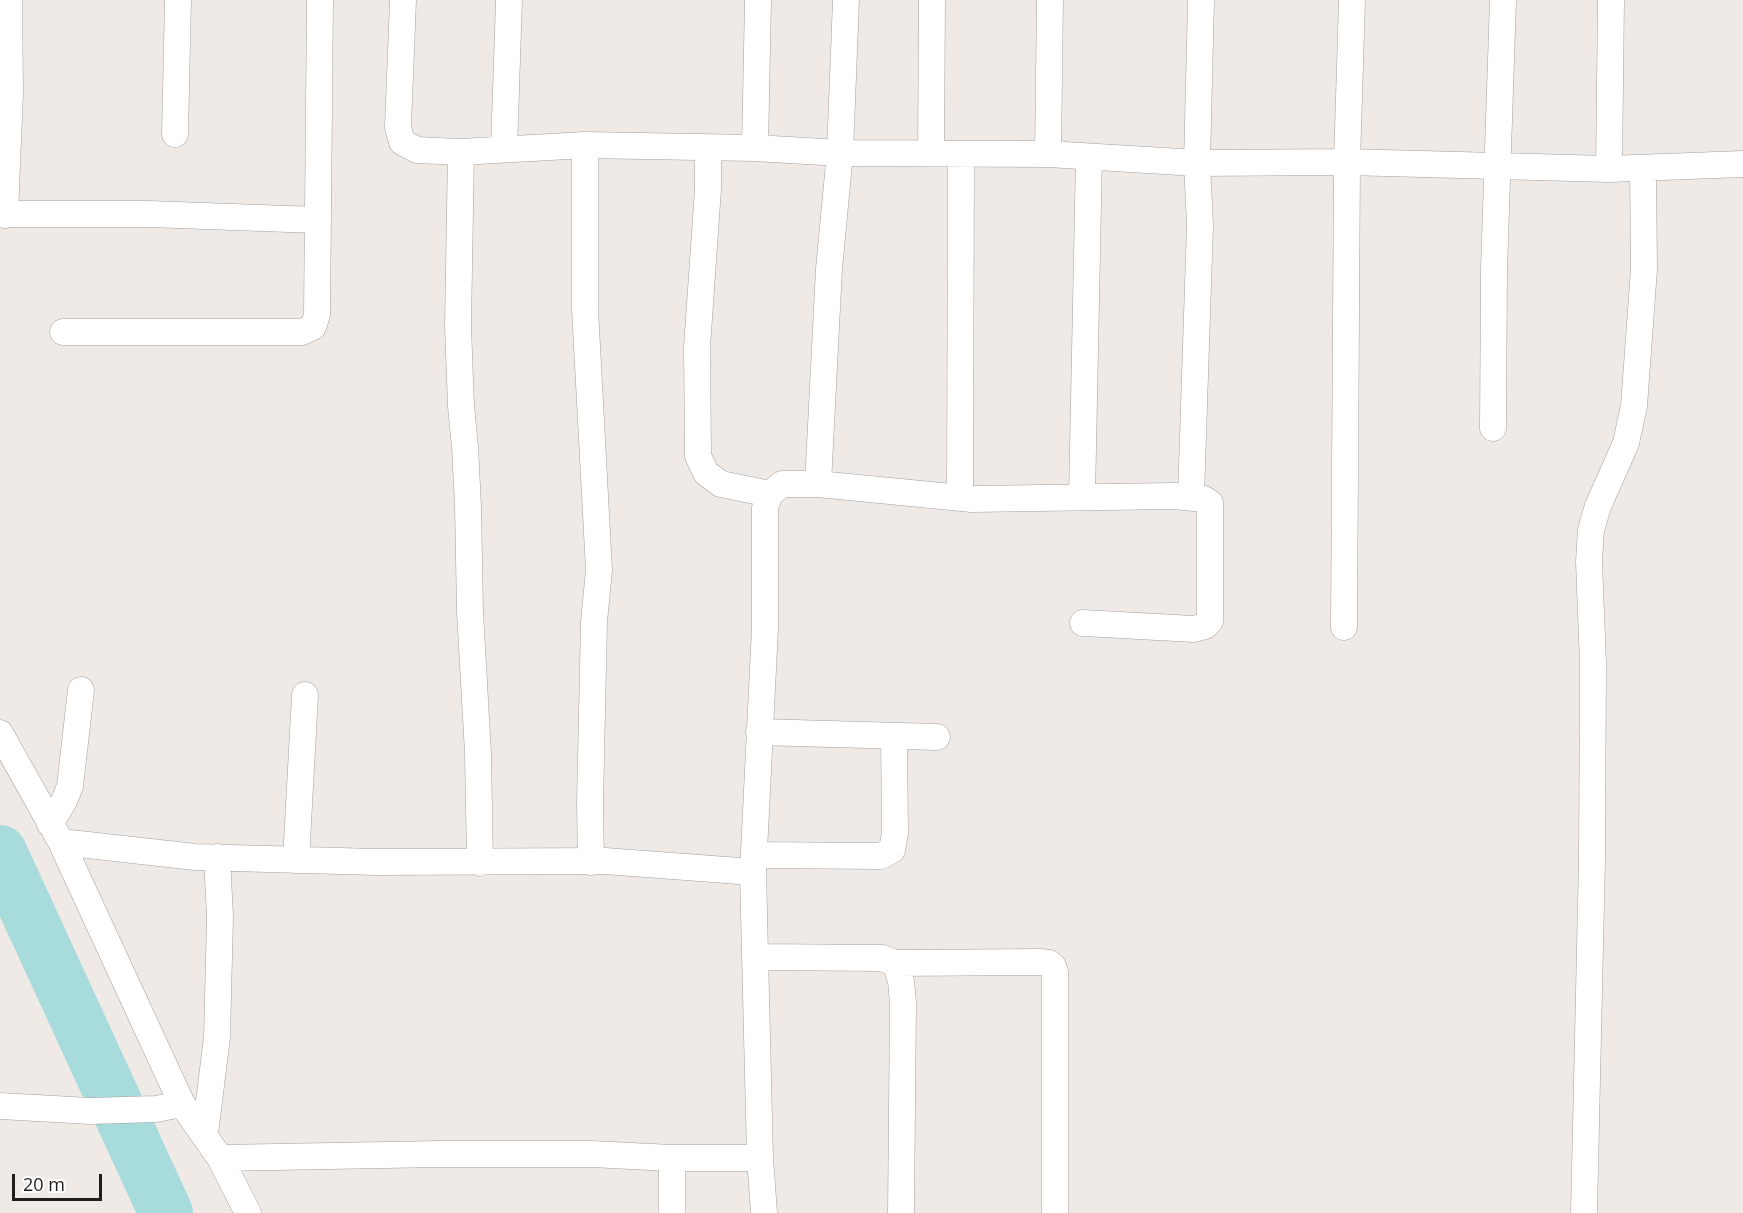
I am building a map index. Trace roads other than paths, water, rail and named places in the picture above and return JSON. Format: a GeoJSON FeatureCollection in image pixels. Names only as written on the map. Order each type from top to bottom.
{"type":"FeatureCollection","features":[{"type":"Feature","properties":{"kind":"street"},"geometry":{"type":"LineString","coordinates":[[9,0],[10,92],[2,214],[148,214],[317,220]]}},
{"type":"Feature","properties":{"kind":"street"},"geometry":{"type":"LineString","coordinates":[[175,134],[178,0]]}},
{"type":"Feature","properties":{"kind":"street"},"geometry":{"type":"LineString","coordinates":[[63,332],[302,332],[314,327],[320,0]]}},
{"type":"Feature","properties":{"kind":"street"},"geometry":{"type":"LineString","coordinates":[[403,0],[398,127],[402,142],[417,150],[460,152],[585,145],[755,148],[840,153],[1048,154],[1197,163],[1347,162],[1610,169],[1743,164]]}},
{"type":"Feature","properties":{"kind":"street"},"geometry":{"type":"LineString","coordinates":[[504,149],[509,0]]}},
{"type":"Feature","properties":{"kind":"street"},"geometry":{"type":"LineString","coordinates":[[755,148],[758,0]]}},
{"type":"Feature","properties":{"kind":"street"},"geometry":{"type":"LineString","coordinates":[[818,484],[829,269],[840,153],[846,0]]}},
{"type":"Feature","properties":{"kind":"street"},"geometry":{"type":"LineString","coordinates":[[931,153],[932,0]]}},
{"type":"Feature","properties":{"kind":"street"},"geometry":{"type":"LineString","coordinates":[[1048,154],[1050,0]]}},
{"type":"Feature","properties":{"kind":"street"},"geometry":{"type":"LineString","coordinates":[[1191,496],[1200,225],[1197,163],[1201,0]]}},
{"type":"Feature","properties":{"kind":"street"},"geometry":{"type":"LineString","coordinates":[[1344,627],[1347,162],[1352,0]]}},
{"type":"Feature","properties":{"kind":"street"},"geometry":{"type":"LineString","coordinates":[[1493,428],[1497,166],[1503,0]]}},
{"type":"Feature","properties":{"kind":"street"},"geometry":{"type":"LineString","coordinates":[[1610,169],[1611,0]]}},
{"type":"Feature","properties":{"kind":"street"},"geometry":{"type":"LineString","coordinates":[[585,145],[585,309],[599,570],[594,622],[591,862]]}},
{"type":"Feature","properties":{"kind":"street"},"geometry":{"type":"LineString","coordinates":[[708,148],[708,189],[697,347],[698,456],[706,473],[721,484],[770,494]]}},
{"type":"Feature","properties":{"kind":"street"},"geometry":{"type":"LineString","coordinates":[[460,152],[459,337],[478,753],[480,863]]}},
{"type":"Feature","properties":{"kind":"street"},"geometry":{"type":"LineString","coordinates":[[960,498],[961,154]]}},
{"type":"Feature","properties":{"kind":"street"},"geometry":{"type":"LineString","coordinates":[[1083,497],[1089,157]]}},
{"type":"Feature","properties":{"kind":"street"},"geometry":{"type":"LineString","coordinates":[[1584,1213],[1592,859],[1593,664],[1589,562],[1591,530],[1598,506],[1626,443],[1634,406],[1644,269],[1643,169]]}},
{"type":"Feature","properties":{"kind":"street"},"geometry":{"type":"LineString","coordinates":[[764,1213],[760,1158],[753,863],[765,628],[765,508],[770,494],[782,484],[818,484],[960,498],[1191,496],[1210,503],[1210,621],[1205,626],[1194,629],[1083,623]]}},
{"type":"Feature","properties":{"kind":"street"},"geometry":{"type":"LineString","coordinates":[[56,833],[70,786],[81,690]]}},
{"type":"Feature","properties":{"kind":"street"},"geometry":{"type":"LineString","coordinates":[[296,860],[305,695]]}},
{"type":"Feature","properties":{"kind":"street"},"geometry":{"type":"LineString","coordinates":[[759,732],[937,737]]}},
{"type":"Feature","properties":{"kind":"street"},"geometry":{"type":"LineString","coordinates":[[0,733],[56,833],[182,1104],[220,1158],[248,1213]]}},
{"type":"Feature","properties":{"kind":"street"},"geometry":{"type":"LineString","coordinates":[[56,833],[195,857],[296,860],[753,863],[881,856],[892,850],[895,833],[894,736]]}},
{"type":"Feature","properties":{"kind":"street"},"geometry":{"type":"LineString","coordinates":[[204,1134],[217,1037],[220,917],[217,857]]}},
{"type":"Feature","properties":{"kind":"street"},"geometry":{"type":"LineString","coordinates":[[755,957],[882,958],[895,963],[1040,962],[1053,966],[1055,972],[1054,1213]]}},
{"type":"Feature","properties":{"kind":"street"},"geometry":{"type":"LineString","coordinates":[[895,963],[901,981],[903,1002],[901,1213]]}},
{"type":"Feature","properties":{"kind":"street"},"geometry":{"type":"LineString","coordinates":[[0,1106],[90,1111],[156,1109],[182,1104]]}},
{"type":"Feature","properties":{"kind":"street"},"geometry":{"type":"LineString","coordinates":[[220,1158],[452,1154],[591,1154],[672,1158],[760,1158]]}},
{"type":"Feature","properties":{"kind":"street"},"geometry":{"type":"LineString","coordinates":[[672,1158],[672,1213]]}},
{"type":"Feature","properties":{"kind":"waterway"},"geometry":{"type":"LineString","coordinates":[[0,852],[166,1213]]}}]}
